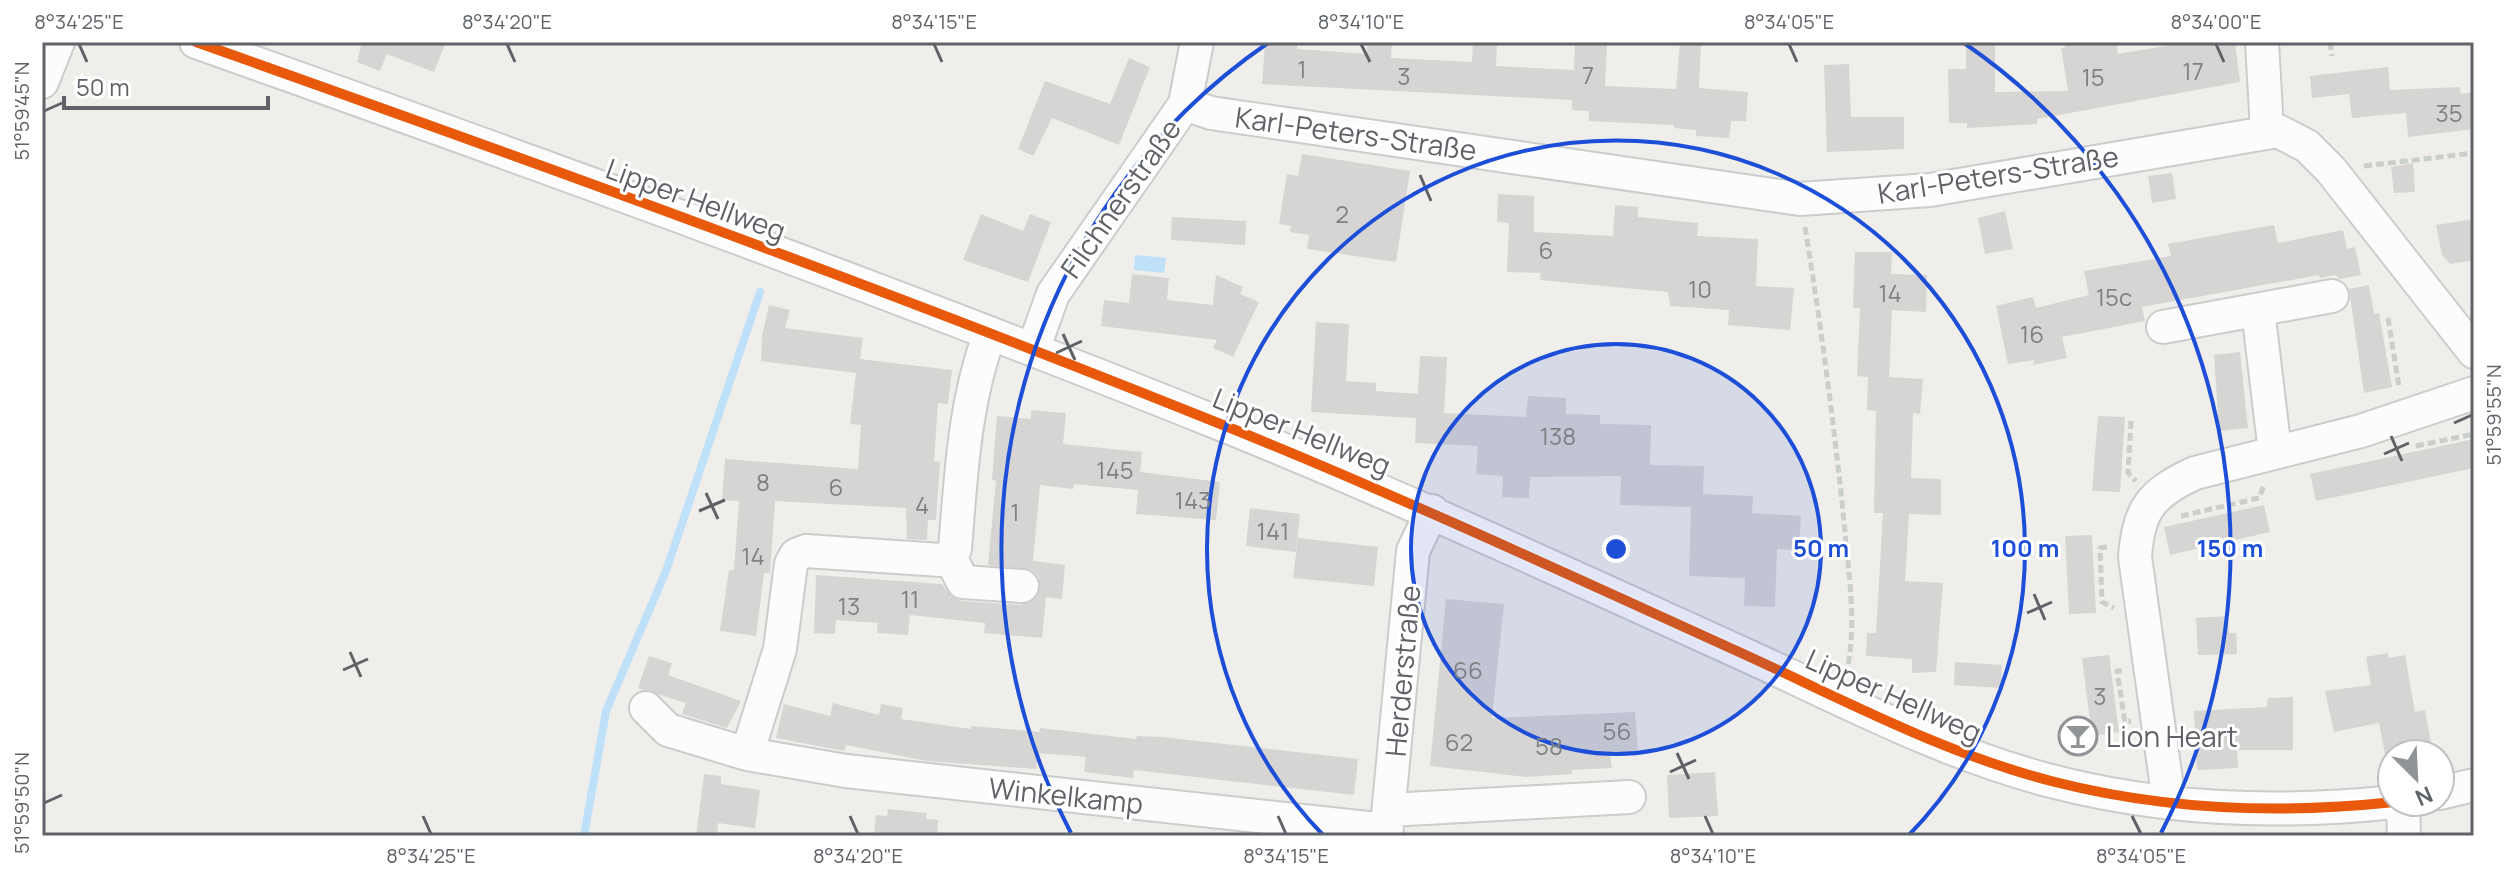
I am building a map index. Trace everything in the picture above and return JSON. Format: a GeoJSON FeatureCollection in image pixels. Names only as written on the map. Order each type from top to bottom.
{"type":"FeatureCollection","features":[{"type":"Feature","properties":{"kind":"street"},"geometry":{"type":"LineString","coordinates":[[42,82],[58,42]]}},
{"type":"Feature","properties":{"kind":"street","name":"Lipper Hellweg"},"geometry":{"type":"LineString","coordinates":[[196,42],[233,48],[1033,350],[1432,511],[1958,752],[2056,783],[2169,802],[2319,810],[2376,804]]}},
{"type":"Feature","properties":{"kind":"street","name":"Filchnerstraße"},"geometry":{"type":"LineString","coordinates":[[1033,350],[1053,294],[1185,104],[1197,42]]}},
{"type":"Feature","properties":{"kind":"street"},"geometry":{"type":"LineString","coordinates":[[2262,42],[2267,130],[2292,135],[2331,170],[2474,352]]}},
{"type":"Feature","properties":{"kind":"street","name":"Karl-Peters-Straße"},"geometry":{"type":"LineString","coordinates":[[1185,104],[1211,113],[1800,199],[1930,190],[2267,130]]}},
{"type":"Feature","properties":{"kind":"street"},"geometry":{"type":"LineString","coordinates":[[2163,327],[2332,296]]}},
{"type":"Feature","properties":{"kind":"street"},"geometry":{"type":"LineString","coordinates":[[2258,310],[2275,452]]}},
{"type":"Feature","properties":{"kind":"street"},"geometry":{"type":"LineString","coordinates":[[747,754],[780,649],[791,564],[796,555],[806,551],[941,560],[950,557],[955,549],[966,422],[990,333]]}},
{"type":"Feature","properties":{"kind":"street"},"geometry":{"type":"LineString","coordinates":[[2169,802],[2135,557],[2137,531],[2147,507],[2171,484],[2195,473],[2404,418],[2474,393]]}},
{"type":"Feature","properties":{"kind":"street","name":"Herderstraße"},"geometry":{"type":"LineString","coordinates":[[1387,825],[1413,551],[1432,511]]}},
{"type":"Feature","properties":{"kind":"street"},"geometry":{"type":"LineString","coordinates":[[950,557],[963,582],[1022,586]]}},
{"type":"Feature","properties":{"kind":"street","name":"Winkelkamp"},"geometry":{"type":"LineString","coordinates":[[646,708],[668,730],[747,754],[846,771],[1387,825],[1629,797]]}},
{"type":"Feature","properties":{"kind":"path"},"geometry":{"type":"LineString","coordinates":[[2330,42],[2332,56]]}},
{"type":"Feature","properties":{"kind":"path"},"geometry":{"type":"LineString","coordinates":[[2331,170],[2474,153]]}},
{"type":"Feature","properties":{"kind":"path"},"geometry":{"type":"LineString","coordinates":[[1800,199],[1829,371],[1851,604],[1848,671]]}},
{"type":"Feature","properties":{"kind":"path"},"geometry":{"type":"LineString","coordinates":[[2388,318],[2404,418]]}},
{"type":"Feature","properties":{"kind":"path"},"geometry":{"type":"LineString","coordinates":[[2128,473],[2131,421]]}},
{"type":"Feature","properties":{"kind":"path"},"geometry":{"type":"LineString","coordinates":[[2147,507],[2172,518],[2259,498]]}},
{"type":"Feature","properties":{"kind":"water"},"geometry":{"type":"Polygon","coordinates":[[[1135,255],[1166,258],[1164,273],[1134,270],[1135,255]]]}},
{"type":"Feature","properties":{"kind":"building"},"geometry":{"type":"Polygon","coordinates":[[[362,42],[446,42],[434,72],[387,54],[380,71],[357,62],[362,42]]]}},
{"type":"Feature","properties":{"kind":"building"},"geometry":{"type":"Polygon","coordinates":[[[1265,42],[1298,42],[1297,49],[1367,54],[1367,42],[1392,42],[1391,58],[1472,62],[1473,42],[1497,42],[1496,66],[1574,70],[1575,42],[1607,42],[1605,86],[1676,89],[1680,42],[1701,42],[1699,88],[1748,92],[1746,121],[1731,121],[1729,138],[1696,136],[1696,130],[1674,128],[1674,125],[1589,121],[1589,111],[1572,110],[1572,100],[1262,84],[1265,42]]]}},
{"type":"Feature","properties":{"kind":"building"},"geometry":{"type":"Polygon","coordinates":[[[2064,42],[2116,42],[2118,54],[2172,45],[2172,42],[2235,42],[2240,82],[2037,119],[2037,124],[1967,128],[1967,123],[1949,123],[1948,69],[1966,69],[1966,45],[1995,45],[1995,92],[2068,91],[2061,48],[2065,48],[2064,42]]]}},
{"type":"Feature","properties":{"kind":"building"},"geometry":{"type":"Polygon","coordinates":[[[1129,58],[1150,67],[1119,145],[1052,118],[1033,156],[1018,149],[1045,81],[1110,104],[1129,58]]]}},
{"type":"Feature","properties":{"kind":"building"},"geometry":{"type":"Polygon","coordinates":[[[1849,64],[1851,117],[1904,117],[1904,149],[1827,152],[1824,65],[1849,64]]]}},
{"type":"Feature","properties":{"kind":"building"},"geometry":{"type":"Polygon","coordinates":[[[2388,67],[2390,90],[2460,87],[2461,94],[2474,92],[2474,129],[2408,137],[2406,113],[2352,118],[2349,94],[2312,98],[2310,76],[2388,67]]]}},
{"type":"Feature","properties":{"kind":"building"},"geometry":{"type":"Polygon","coordinates":[[[1302,154],[1410,171],[1396,262],[1307,249],[1309,235],[1290,232],[1291,226],[1279,224],[1287,174],[1298,176],[1302,154]]]}},
{"type":"Feature","properties":{"kind":"building"},"geometry":{"type":"Polygon","coordinates":[[[2413,163],[2415,192],[2394,193],[2391,167],[2413,163]]]}},
{"type":"Feature","properties":{"kind":"building"},"geometry":{"type":"Polygon","coordinates":[[[2172,173],[2176,199],[2152,203],[2148,176],[2172,173]]]}},
{"type":"Feature","properties":{"kind":"building"},"geometry":{"type":"Polygon","coordinates":[[[1498,194],[1534,196],[1534,232],[1613,236],[1615,205],[1638,207],[1638,217],[1698,223],[1697,236],[1758,239],[1756,286],[1794,288],[1790,330],[1728,325],[1729,310],[1670,306],[1668,292],[1540,280],[1541,273],[1507,272],[1509,223],[1497,222],[1498,194]]]}},
{"type":"Feature","properties":{"kind":"building"},"geometry":{"type":"Polygon","coordinates":[[[2005,211],[2013,249],[1985,254],[1978,218],[2005,211]]]}},
{"type":"Feature","properties":{"kind":"building"},"geometry":{"type":"Polygon","coordinates":[[[981,214],[1023,231],[1030,214],[1051,222],[1028,282],[963,260],[981,214]]]}},
{"type":"Feature","properties":{"kind":"building"},"geometry":{"type":"Polygon","coordinates":[[[1172,217],[1246,221],[1245,245],[1171,240],[1172,217]]]}},
{"type":"Feature","properties":{"kind":"building"},"geometry":{"type":"Polygon","coordinates":[[[2474,219],[2474,260],[2450,264],[2442,255],[2436,225],[2474,219]]]}},
{"type":"Feature","properties":{"kind":"building"},"geometry":{"type":"Polygon","coordinates":[[[2274,225],[2278,243],[2343,230],[2347,249],[2355,247],[2361,275],[2340,279],[2335,275],[2320,278],[2319,275],[2142,307],[2145,321],[2062,337],[2067,358],[2033,365],[2034,360],[2008,364],[1996,306],[2033,297],[2036,308],[2089,295],[2084,271],[2171,256],[2168,244],[2274,225]]]}},
{"type":"Feature","properties":{"kind":"building"},"geometry":{"type":"Polygon","coordinates":[[[1855,252],[1892,252],[1891,274],[1927,275],[1926,312],[1892,310],[1889,377],[1923,379],[1920,414],[1913,413],[1911,478],[1941,479],[1941,515],[1909,514],[1905,581],[1943,583],[1936,672],[1912,673],[1912,659],[1866,656],[1867,633],[1876,633],[1883,513],[1874,513],[1876,411],[1867,410],[1868,377],[1857,376],[1860,308],[1853,308],[1855,252]]]}},
{"type":"Feature","properties":{"kind":"building"},"geometry":{"type":"Polygon","coordinates":[[[1132,274],[1169,278],[1167,300],[1213,305],[1216,275],[1243,287],[1240,294],[1259,302],[1233,357],[1213,348],[1217,340],[1101,326],[1104,300],[1129,303],[1132,274]]]}},
{"type":"Feature","properties":{"kind":"building"},"geometry":{"type":"Polygon","coordinates":[[[2369,285],[2374,314],[2379,313],[2392,387],[2364,393],[2349,289],[2369,285]]]}},
{"type":"Feature","properties":{"kind":"building"},"geometry":{"type":"Polygon","coordinates":[[[769,305],[790,310],[785,328],[863,338],[860,359],[952,370],[948,404],[938,403],[934,461],[940,462],[936,520],[928,520],[927,540],[907,539],[906,508],[775,501],[770,573],[764,573],[756,636],[720,631],[729,570],[734,570],[739,501],[722,500],[725,459],[858,469],[861,425],[850,424],[856,373],[761,361],[762,336],[769,305]]]}},
{"type":"Feature","properties":{"kind":"building"},"geometry":{"type":"Polygon","coordinates":[[[1316,322],[1349,324],[1346,381],[1376,383],[1376,391],[1418,394],[1420,356],[1447,357],[1444,413],[1526,417],[1528,396],[1566,398],[1566,414],[1600,415],[1600,424],[1651,425],[1650,465],[1704,466],[1703,494],[1753,496],[1752,513],[1801,516],[1799,550],[1777,549],[1775,607],[1744,606],[1745,578],[1689,576],[1691,507],[1620,505],[1621,476],[1530,477],[1529,498],[1502,497],[1503,476],[1476,474],[1478,446],[1415,443],[1416,418],[1311,412],[1316,322]]]}},
{"type":"Feature","properties":{"kind":"building"},"geometry":{"type":"Polygon","coordinates":[[[2240,352],[2248,428],[2219,431],[2214,355],[2240,352]]]}},
{"type":"Feature","properties":{"kind":"building"},"geometry":{"type":"Polygon","coordinates":[[[1031,410],[1066,413],[1063,444],[1142,452],[1140,472],[1220,482],[1216,520],[1136,514],[1138,490],[1074,484],[1073,489],[1040,485],[1033,561],[1065,565],[1062,599],[1046,597],[1042,638],[984,633],[985,623],[910,615],[908,635],[877,633],[878,623],[836,620],[835,634],[814,633],[816,575],[942,584],[952,597],[962,601],[1021,605],[1037,597],[1039,578],[1032,570],[988,565],[996,481],[992,480],[997,416],[1031,419],[1031,410]]]}},
{"type":"Feature","properties":{"kind":"building"},"geometry":{"type":"Polygon","coordinates":[[[2098,416],[2125,417],[2120,492],[2092,491],[2098,416]]]}},
{"type":"Feature","properties":{"kind":"building"},"geometry":{"type":"Polygon","coordinates":[[[2474,439],[2474,468],[2316,501],[2310,474],[2474,439]]]}},
{"type":"Feature","properties":{"kind":"building"},"geometry":{"type":"Polygon","coordinates":[[[2264,505],[2270,532],[2170,555],[2164,527],[2264,505]]]}},
{"type":"Feature","properties":{"kind":"building"},"geometry":{"type":"Polygon","coordinates":[[[1250,508],[1300,514],[1296,552],[1246,546],[1250,508]]]}},
{"type":"Feature","properties":{"kind":"building"},"geometry":{"type":"Polygon","coordinates":[[[2092,535],[2096,613],[2069,614],[2065,536],[2092,535]]]}},
{"type":"Feature","properties":{"kind":"building"},"geometry":{"type":"Polygon","coordinates":[[[1298,538],[1378,547],[1374,586],[1293,578],[1298,538]]]}},
{"type":"Feature","properties":{"kind":"building"},"geometry":{"type":"Polygon","coordinates":[[[1446,599],[1504,604],[1492,718],[1635,712],[1638,751],[1610,754],[1612,768],[1572,770],[1572,774],[1527,777],[1430,766],[1446,599]]]}},
{"type":"Feature","properties":{"kind":"building"},"geometry":{"type":"Polygon","coordinates":[[[2228,616],[2229,633],[2236,633],[2237,654],[2198,655],[2196,618],[2228,616]]]}},
{"type":"Feature","properties":{"kind":"building"},"geometry":{"type":"Polygon","coordinates":[[[2388,653],[2389,658],[2405,655],[2415,712],[2425,710],[2430,738],[2382,738],[2379,723],[2334,732],[2325,691],[2371,685],[2366,657],[2388,653]]]}},
{"type":"Feature","properties":{"kind":"building"},"geometry":{"type":"Polygon","coordinates":[[[2109,655],[2119,732],[2092,736],[2082,658],[2109,655]]]}},
{"type":"Feature","properties":{"kind":"building"},"geometry":{"type":"Polygon","coordinates":[[[649,656],[672,663],[668,675],[741,701],[727,728],[682,714],[686,703],[638,688],[649,656]]]}},
{"type":"Feature","properties":{"kind":"building"},"geometry":{"type":"Polygon","coordinates":[[[1955,662],[2002,665],[2001,688],[1954,685],[1955,662]]]}},
{"type":"Feature","properties":{"kind":"building"},"geometry":{"type":"Polygon","coordinates":[[[2293,697],[2293,750],[2237,750],[2238,768],[2197,770],[2194,711],[2267,707],[2268,698],[2293,697]]]}},
{"type":"Feature","properties":{"kind":"building"},"geometry":{"type":"Polygon","coordinates":[[[833,703],[879,715],[881,704],[903,708],[901,719],[971,729],[971,726],[1040,732],[1040,728],[1136,739],[1137,736],[1162,737],[1358,759],[1354,795],[1134,770],[1133,778],[1084,772],[1086,757],[1038,753],[1036,769],[927,761],[846,745],[844,751],[776,738],[784,704],[830,716],[833,703]]]}},
{"type":"Feature","properties":{"kind":"building"},"geometry":{"type":"Polygon","coordinates":[[[1715,772],[1718,816],[1669,818],[1667,775],[1715,772]]]}},
{"type":"Feature","properties":{"kind":"building"},"geometry":{"type":"Polygon","coordinates":[[[704,774],[721,776],[721,784],[760,790],[755,828],[718,823],[717,836],[696,836],[704,774]]]}},
{"type":"Feature","properties":{"kind":"building"},"geometry":{"type":"Polygon","coordinates":[[[888,809],[927,813],[926,819],[938,820],[937,836],[874,836],[876,815],[887,816],[888,809]]]}},
{"type":"Feature","properties":{"kind":"waterway"},"geometry":{"type":"LineString","coordinates":[[584,836],[606,711],[666,571],[760,292]]}},
{"type":"Feature","properties":{"kind":"cycle path"},"geometry":{"type":"LineString","coordinates":[[196,42],[716,230],[1233,429],[1428,512],[1900,727],[1976,758],[2055,782],[2181,804],[2309,808],[2376,804]]}},
{"type":"Feature","properties":{"kind":"place","name":"Lion Heart"},"geometry":{"type":"Point","coordinates":[2078,736]}}]}
